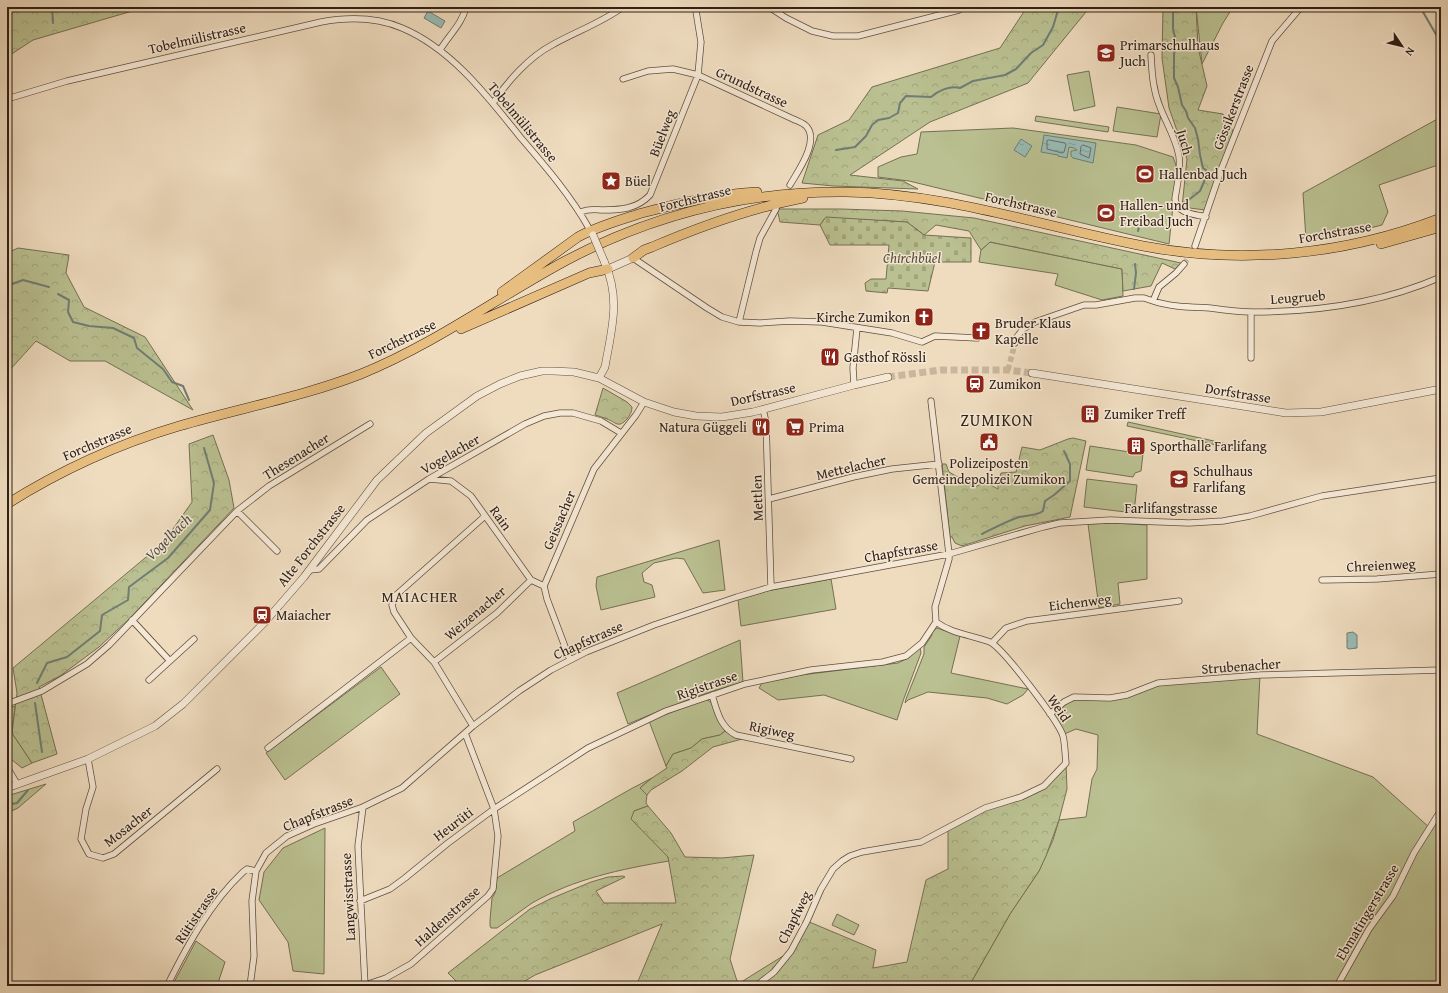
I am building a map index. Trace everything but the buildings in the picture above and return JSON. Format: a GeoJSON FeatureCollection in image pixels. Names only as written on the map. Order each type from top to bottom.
{"type":"FeatureCollection","features":[{"type":"Feature","properties":{"kind":"highway"},"geometry":{"type":"LineString","coordinates":[[442,335],[578,237],[654,210],[704,199],[745,193],[801,196]]}},
{"type":"Feature","properties":{"kind":"highway","name":"Forchstrasse"},"geometry":{"type":"LineString","coordinates":[[7,504],[70,468],[123,444],[183,425],[328,386],[388,362],[442,335],[591,248],[628,232],[681,214],[754,198],[863,193],[925,198],[985,210],[1141,246],[1183,252],[1220,255],[1272,255],[1323,250],[1384,236],[1441,218]]}},
{"type":"Feature","properties":{"kind":"highway","name":"Forchstrasse"},"geometry":{"type":"LineString","coordinates":[[7,510],[53,482],[114,454],[168,434],[299,400],[346,384],[405,359],[461,329],[560,270],[592,253],[630,237],[707,212],[801,196],[866,198],[928,204],[965,211],[1150,253],[1192,259],[1227,261],[1274,260],[1332,254],[1377,245],[1441,226]]}},
{"type":"Feature","properties":{"kind":"highway"},"geometry":{"type":"LineString","coordinates":[[633,258],[644,250],[662,242],[742,212],[801,196]]}},
{"type":"Feature","properties":{"kind":"highway"},"geometry":{"type":"LineString","coordinates":[[461,329],[606,265]]}},
{"type":"Feature","properties":{"kind":"street"},"geometry":{"type":"LineString","coordinates":[[440,50],[459,24],[466,7]]}},
{"type":"Feature","properties":{"kind":"street"},"geometry":{"type":"LineString","coordinates":[[493,103],[499,93],[524,66],[550,45],[613,14],[623,7]]}},
{"type":"Feature","properties":{"kind":"street","name":"Büelweg"},"geometry":{"type":"LineString","coordinates":[[580,212],[590,209],[618,210],[630,208],[640,204],[650,195],[698,75],[702,42],[694,7]]}},
{"type":"Feature","properties":{"kind":"street"},"geometry":{"type":"LineString","coordinates":[[769,7],[786,18],[812,31],[833,36],[858,36],[960,10],[963,7]]}},
{"type":"Feature","properties":{"kind":"street","name":"Gössikerstrasse"},"geometry":{"type":"LineString","coordinates":[[1195,246],[1206,218],[1221,170],[1272,41],[1301,7]]}},
{"type":"Feature","properties":{"kind":"street","name":"Tobelmülistrasse"},"geometry":{"type":"LineString","coordinates":[[7,99],[66,81],[321,22],[353,18],[385,22],[412,33],[440,50],[493,103],[580,212],[591,233]]}},
{"type":"Feature","properties":{"kind":"street","name":"Juch"},"geometry":{"type":"LineString","coordinates":[[1151,56],[1154,88],[1160,107],[1176,145],[1179,157],[1176,204],[1181,210],[1206,218]]}},
{"type":"Feature","properties":{"kind":"street","name":"Grundstrasse"},"geometry":{"type":"LineString","coordinates":[[623,79],[648,71],[673,69],[698,75],[806,126],[810,133],[811,145],[790,185]]}},
{"type":"Feature","properties":{"kind":"street"},"geometry":{"type":"LineString","coordinates":[[739,322],[760,238],[776,209]]}},
{"type":"Feature","properties":{"kind":"street"},"geometry":{"type":"LineString","coordinates":[[591,233],[606,265],[613,287],[614,312],[605,367],[599,378]]}},
{"type":"Feature","properties":{"kind":"street"},"geometry":{"type":"LineString","coordinates":[[606,265],[633,258],[707,308],[722,317],[739,322],[822,322],[892,333],[922,342],[935,336],[977,338]]}},
{"type":"Feature","properties":{"kind":"street"},"geometry":{"type":"LineString","coordinates":[[1015,343],[1023,329],[1035,322],[1084,305],[1096,305],[1134,298],[1144,298],[1153,301],[1159,288],[1184,264]]}},
{"type":"Feature","properties":{"kind":"street","name":"Leugrueb"},"geometry":{"type":"LineString","coordinates":[[1153,301],[1174,305],[1251,312],[1300,311],[1346,305],[1390,295],[1441,277]]}},
{"type":"Feature","properties":{"kind":"street"},"geometry":{"type":"LineString","coordinates":[[1251,312],[1251,358]]}},
{"type":"Feature","properties":{"kind":"street"},"geometry":{"type":"LineString","coordinates":[[854,385],[853,368],[857,328]]}},
{"type":"Feature","properties":{"kind":"street","name":"Alte Forchstrasse"},"geometry":{"type":"LineString","coordinates":[[7,788],[88,759],[155,726],[183,704],[264,623],[309,570],[377,480],[426,433],[477,396],[520,376],[542,371],[553,371],[574,372],[599,378],[644,402]]}},
{"type":"Feature","properties":{"kind":"street","name":"Dorfstrasse"},"geometry":{"type":"LineString","coordinates":[[1032,373],[1286,414],[1321,412],[1441,389]]}},
{"type":"Feature","properties":{"kind":"street","name":"Dorfstrasse"},"geometry":{"type":"LineString","coordinates":[[644,402],[674,412],[705,417],[738,415],[888,377]]}},
{"type":"Feature","properties":{"kind":"street","name":"Chapfstrasse"},"geometry":{"type":"LineString","coordinates":[[250,986],[254,956],[252,901],[256,871],[266,853],[287,836],[314,824],[363,807],[402,788],[473,726],[519,691],[570,660],[619,638],[737,597],[772,587],[949,554],[931,401]]}},
{"type":"Feature","properties":{"kind":"street","name":"Geissacher"},"geometry":{"type":"LineString","coordinates":[[544,586],[594,469],[636,415],[644,402]]}},
{"type":"Feature","properties":{"kind":"street","name":"Mettlen"},"geometry":{"type":"LineString","coordinates":[[763,409],[766,422],[772,587]]}},
{"type":"Feature","properties":{"kind":"street","name":"Vogelacher"},"geometry":{"type":"LineString","coordinates":[[309,570],[319,569],[367,520],[429,479],[525,424],[544,416],[560,413],[580,414],[601,421],[621,433]]}},
{"type":"Feature","properties":{"kind":"street","name":"Thesenacher"},"geometry":{"type":"LineString","coordinates":[[7,704],[42,690],[87,664],[109,645],[237,511],[270,486],[370,424]]}},
{"type":"Feature","properties":{"kind":"street","name":"Mettelacher"},"geometry":{"type":"LineString","coordinates":[[769,499],[852,477],[892,469],[939,464]]}},
{"type":"Feature","properties":{"kind":"street","name":"Farlifangstrasse"},"geometry":{"type":"LineString","coordinates":[[949,554],[1060,523],[1110,520],[1189,523],[1218,522],[1250,516],[1322,496],[1441,478]]}},
{"type":"Feature","properties":{"kind":"street","name":"Rain"},"geometry":{"type":"LineString","coordinates":[[429,479],[450,481],[471,496],[531,580],[544,586]]}},
{"type":"Feature","properties":{"kind":"street"},"geometry":{"type":"LineString","coordinates":[[237,511],[277,551]]}},
{"type":"Feature","properties":{"kind":"street"},"geometry":{"type":"LineString","coordinates":[[473,726],[434,662],[411,638],[394,612],[392,605],[395,596],[485,516]]}},
{"type":"Feature","properties":{"kind":"street"},"geometry":{"type":"LineString","coordinates":[[936,622],[935,607],[949,559],[949,554]]}},
{"type":"Feature","properties":{"kind":"street","name":"Chreienweg"},"geometry":{"type":"LineString","coordinates":[[1322,580],[1377,579],[1441,574]]}},
{"type":"Feature","properties":{"kind":"street","name":"Weizenacher"},"geometry":{"type":"LineString","coordinates":[[434,662],[497,613],[531,580]]}},
{"type":"Feature","properties":{"kind":"street"},"geometry":{"type":"LineString","coordinates":[[544,586],[547,599],[570,660]]}},
{"type":"Feature","properties":{"kind":"street","name":"Eichenweg"},"geometry":{"type":"LineString","coordinates":[[992,643],[1006,628],[1028,621],[1179,601]]}},
{"type":"Feature","properties":{"kind":"street"},"geometry":{"type":"LineString","coordinates":[[132,620],[170,661]]}},
{"type":"Feature","properties":{"kind":"street","name":"Weid"},"geometry":{"type":"LineString","coordinates":[[850,856],[862,852],[921,842],[985,808],[1022,798],[1044,786],[1066,763],[1062,736],[1055,720],[1009,659],[992,643],[944,628],[936,622]]}},
{"type":"Feature","properties":{"kind":"street","name":"Rigistrasse"},"geometry":{"type":"LineString","coordinates":[[494,809],[588,748],[666,711],[745,684],[811,670],[883,662],[906,656],[922,643],[936,622]]}},
{"type":"Feature","properties":{"kind":"street"},"geometry":{"type":"LineString","coordinates":[[268,748],[411,638]]}},
{"type":"Feature","properties":{"kind":"street"},"geometry":{"type":"LineString","coordinates":[[149,680],[194,639]]}},
{"type":"Feature","properties":{"kind":"street","name":"Strubenacher"},"geometry":{"type":"LineString","coordinates":[[1050,714],[1064,702],[1074,697],[1110,698],[1127,694],[1158,683],[1260,675],[1441,670]]}},
{"type":"Feature","properties":{"kind":"street","name":"Rigiweg"},"geometry":{"type":"LineString","coordinates":[[712,695],[719,718],[729,731],[736,735],[851,760]]}},
{"type":"Feature","properties":{"kind":"street","name":"Heurüti"},"geometry":{"type":"LineString","coordinates":[[360,901],[390,889],[494,809],[465,734]]}},
{"type":"Feature","properties":{"kind":"street","name":"Mosacher"},"geometry":{"type":"LineString","coordinates":[[88,759],[93,787],[86,809],[81,839],[89,854],[103,858],[114,854],[217,769]]}},
{"type":"Feature","properties":{"kind":"street"},"geometry":{"type":"LineString","coordinates":[[7,767],[17,784]]}},
{"type":"Feature","properties":{"kind":"street","name":"Langwisstrasse"},"geometry":{"type":"LineString","coordinates":[[363,807],[358,846],[365,986]]}},
{"type":"Feature","properties":{"kind":"street","name":"Haldenstrasse"},"geometry":{"type":"LineString","coordinates":[[365,986],[386,978],[411,964],[491,892],[493,889],[498,836],[494,809]]}},
{"type":"Feature","properties":{"kind":"street","name":"Ebmatingerstrasse"},"geometry":{"type":"LineString","coordinates":[[1338,986],[1369,929],[1393,896],[1414,853],[1441,810]]}},
{"type":"Feature","properties":{"kind":"street","name":"Chapfweg"},"geometry":{"type":"LineString","coordinates":[[756,986],[774,972],[791,951],[807,921],[821,889],[833,869],[850,856]]}},
{"type":"Feature","properties":{"kind":"street","name":"Rütistrasse"},"geometry":{"type":"LineString","coordinates":[[167,986],[191,942],[221,897],[247,869],[256,871]]}},
{"type":"Feature","properties":{"kind":"green space"},"geometry":{"type":"Polygon","coordinates":[[[7,7],[146,7],[33,40],[7,57],[7,7]]]}},
{"type":"Feature","properties":{"kind":"green space"},"geometry":{"type":"Polygon","coordinates":[[[1027,7],[1090,7],[1028,83],[930,122],[850,175],[903,181],[918,189],[833,186],[802,183],[818,135],[849,120],[872,87],[1000,48],[1027,7]]]}},
{"type":"Feature","properties":{"kind":"green space"},"geometry":{"type":"Polygon","coordinates":[[[1163,7],[1196,7],[1198,47],[1207,86],[1198,110],[1223,114],[1233,131],[1205,210],[1182,207],[1187,159],[1169,108],[1162,58],[1163,7]]]}},
{"type":"Feature","properties":{"kind":"green space"},"geometry":{"type":"Polygon","coordinates":[[[1196,7],[1233,7],[1202,64],[1196,7]]]}},
{"type":"Feature","properties":{"kind":"green space"},"geometry":{"type":"Polygon","coordinates":[[[1089,71],[1095,106],[1074,111],[1067,75],[1089,71]]]}},
{"type":"Feature","properties":{"kind":"green space"},"geometry":{"type":"Polygon","coordinates":[[[1117,107],[1161,114],[1157,137],[1113,131],[1117,107]]]}},
{"type":"Feature","properties":{"kind":"green space"},"geometry":{"type":"Polygon","coordinates":[[[1036,116],[1109,127],[1108,132],[1035,121],[1036,116]]]}},
{"type":"Feature","properties":{"kind":"green space"},"geometry":{"type":"Polygon","coordinates":[[[1441,117],[1441,164],[1379,185],[1388,212],[1382,225],[1346,234],[1306,240],[1303,193],[1441,117]]]}},
{"type":"Feature","properties":{"kind":"green space","name":"Hallen- und Freibad Juch"},"geometry":{"type":"Polygon","coordinates":[[[1013,128],[1136,145],[1173,157],[1177,168],[1169,244],[909,181],[878,177],[878,167],[901,157],[917,154],[921,132],[1013,128]]]}},
{"type":"Feature","properties":{"kind":"green space"},"geometry":{"type":"Polygon","coordinates":[[[777,209],[902,211],[974,218],[1181,263],[1175,269],[1162,263],[1151,286],[1123,291],[1122,269],[990,242],[981,250],[969,231],[936,225],[924,235],[907,222],[826,218],[820,225],[780,222],[777,209]]]}},
{"type":"Feature","properties":{"kind":"green space","name":"Chirchbüel"},"geometry":{"type":"Polygon","coordinates":[[[826,217],[907,222],[924,235],[971,238],[971,262],[935,262],[928,291],[888,288],[887,293],[866,291],[865,283],[871,279],[886,279],[889,245],[830,245],[820,225],[826,217]]]}},
{"type":"Feature","properties":{"kind":"green space"},"geometry":{"type":"Polygon","coordinates":[[[990,242],[1122,269],[1123,296],[1102,300],[1055,285],[1058,274],[979,262],[981,250],[990,242]]]}},
{"type":"Feature","properties":{"kind":"green space"},"geometry":{"type":"Polygon","coordinates":[[[18,248],[69,255],[66,273],[84,307],[145,337],[193,410],[105,361],[70,361],[36,341],[7,373],[7,253],[18,248]]]}},
{"type":"Feature","properties":{"kind":"green space"},"geometry":{"type":"Polygon","coordinates":[[[603,388],[627,402],[632,407],[629,416],[621,424],[617,424],[595,415],[603,388]]]}},
{"type":"Feature","properties":{"kind":"green space"},"geometry":{"type":"Polygon","coordinates":[[[1128,422],[1241,447],[1240,450],[1127,426],[1128,422]]]}},
{"type":"Feature","properties":{"kind":"green space"},"geometry":{"type":"Polygon","coordinates":[[[213,435],[229,480],[234,508],[129,619],[99,647],[60,676],[39,687],[57,754],[32,763],[12,733],[17,693],[13,668],[163,543],[192,502],[189,444],[213,435]]]}},
{"type":"Feature","properties":{"kind":"green space"},"geometry":{"type":"Polygon","coordinates":[[[1073,438],[1086,441],[1070,517],[1025,526],[962,546],[955,543],[952,537],[950,537],[942,464],[946,464],[949,472],[975,487],[985,482],[998,489],[1001,473],[1016,472],[1022,447],[1040,450],[1073,438]]]}},
{"type":"Feature","properties":{"kind":"green space"},"geometry":{"type":"Polygon","coordinates":[[[1090,446],[1143,454],[1141,471],[1135,473],[1133,477],[1086,470],[1090,446]]]}},
{"type":"Feature","properties":{"kind":"green space"},"geometry":{"type":"Polygon","coordinates":[[[1087,479],[1137,485],[1134,513],[1084,507],[1087,479]]]}},
{"type":"Feature","properties":{"kind":"green space"},"geometry":{"type":"Polygon","coordinates":[[[1147,504],[1192,509],[1192,513],[1146,508],[1147,504]]]}},
{"type":"Feature","properties":{"kind":"green space"},"geometry":{"type":"Polygon","coordinates":[[[1113,523],[1147,525],[1147,579],[1118,583],[1120,604],[1099,608],[1088,524],[1113,523]]]}},
{"type":"Feature","properties":{"kind":"green space"},"geometry":{"type":"Polygon","coordinates":[[[719,540],[725,590],[703,593],[684,559],[676,558],[654,563],[642,573],[644,582],[652,585],[655,597],[601,610],[596,586],[597,577],[719,540]]]}},
{"type":"Feature","properties":{"kind":"green space"},"geometry":{"type":"Polygon","coordinates":[[[831,579],[836,609],[741,626],[738,600],[767,591],[831,579]]]}},
{"type":"Feature","properties":{"kind":"green space"},"geometry":{"type":"Polygon","coordinates":[[[937,628],[960,636],[951,673],[1028,689],[1023,695],[1007,704],[987,698],[928,692],[908,700],[905,703],[924,654],[924,647],[932,635],[931,632],[937,628]]]}},
{"type":"Feature","properties":{"kind":"green space"},"geometry":{"type":"Polygon","coordinates":[[[740,640],[743,682],[685,701],[628,724],[617,693],[740,640]]]}},
{"type":"Feature","properties":{"kind":"green space"},"geometry":{"type":"Polygon","coordinates":[[[920,647],[921,653],[897,720],[824,695],[778,700],[759,688],[762,683],[801,675],[898,663],[910,657],[920,647]]]}},
{"type":"Feature","properties":{"kind":"green space"},"geometry":{"type":"Polygon","coordinates":[[[381,667],[400,694],[285,780],[266,753],[381,667]]]}},
{"type":"Feature","properties":{"kind":"green space"},"geometry":{"type":"Polygon","coordinates":[[[1260,675],[1257,734],[1373,777],[1430,828],[1441,810],[1441,986],[969,986],[1010,914],[1039,871],[1053,840],[1059,820],[1086,817],[1092,779],[1097,769],[1098,735],[1076,729],[1062,735],[1050,714],[1074,697],[1110,698],[1158,683],[1260,675]]]}},
{"type":"Feature","properties":{"kind":"green space"},"geometry":{"type":"Polygon","coordinates":[[[706,699],[712,703],[718,719],[725,731],[720,735],[702,739],[691,748],[673,754],[666,766],[649,721],[706,699]]]}},
{"type":"Feature","properties":{"kind":"green space"},"geometry":{"type":"Polygon","coordinates":[[[15,706],[12,733],[32,763],[22,768],[7,756],[7,709],[15,706]]]}},
{"type":"Feature","properties":{"kind":"green space"},"geometry":{"type":"Polygon","coordinates":[[[725,731],[742,739],[713,747],[682,771],[651,790],[647,795],[640,788],[667,768],[666,766],[673,754],[691,748],[702,739],[720,735],[725,731]]]}},
{"type":"Feature","properties":{"kind":"green space"},"geometry":{"type":"Polygon","coordinates":[[[1066,763],[1067,789],[1059,820],[1046,856],[1039,871],[1010,914],[969,986],[636,986],[662,924],[535,975],[517,986],[461,986],[448,973],[530,909],[591,882],[608,877],[625,877],[596,891],[604,903],[676,903],[668,857],[631,819],[634,811],[648,806],[671,833],[685,857],[722,858],[754,855],[730,959],[738,984],[791,951],[807,921],[876,950],[873,968],[907,962],[926,880],[948,869],[948,827],[985,808],[1044,786],[1066,763]]]}},
{"type":"Feature","properties":{"kind":"green space"},"geometry":{"type":"Polygon","coordinates":[[[652,778],[640,788],[647,795],[646,803],[648,806],[634,811],[668,857],[669,861],[616,871],[564,887],[532,903],[497,928],[491,928],[490,920],[492,898],[495,893],[497,878],[575,831],[573,822],[652,778]]]}},
{"type":"Feature","properties":{"kind":"green space"},"geometry":{"type":"Polygon","coordinates":[[[46,784],[18,808],[7,813],[7,796],[46,784]]]}},
{"type":"Feature","properties":{"kind":"green space"},"geometry":{"type":"Polygon","coordinates":[[[325,828],[324,974],[293,971],[288,942],[259,900],[264,872],[283,848],[325,828]]]}},
{"type":"Feature","properties":{"kind":"green space"},"geometry":{"type":"Polygon","coordinates":[[[837,914],[859,925],[854,935],[832,925],[837,914]]]}},
{"type":"Feature","properties":{"kind":"green space"},"geometry":{"type":"Polygon","coordinates":[[[196,941],[225,962],[217,986],[172,986],[196,941]]]}},
{"type":"Feature","properties":{"kind":"water"},"geometry":{"type":"Polygon","coordinates":[[[428,11],[445,21],[441,28],[424,18],[428,11]]]}},
{"type":"Feature","properties":{"kind":"water"},"geometry":{"type":"Polygon","coordinates":[[[1044,135],[1096,143],[1093,163],[1073,158],[1071,156],[1071,151],[1077,150],[1074,148],[1069,147],[1067,158],[1041,152],[1044,135]]]}},
{"type":"Feature","properties":{"kind":"water"},"geometry":{"type":"Polygon","coordinates":[[[1021,139],[1032,146],[1025,157],[1014,150],[1021,139]]]}},
{"type":"Feature","properties":{"kind":"water"},"geometry":{"type":"Polygon","coordinates":[[[1353,632],[1357,635],[1357,648],[1349,649],[1347,648],[1347,633],[1353,632]]]}},
{"type":"Feature","properties":{"kind":"waterway"},"geometry":{"type":"LineString","coordinates":[[52,7],[53,23]]}},
{"type":"Feature","properties":{"kind":"waterway"},"geometry":{"type":"LineString","coordinates":[[836,150],[855,147],[866,136],[872,125],[878,120],[889,118],[898,113],[900,103],[906,96],[931,97],[944,89],[952,87],[960,88],[973,81],[1005,75],[1016,69],[1031,53],[1043,45],[1053,27],[1058,10],[1064,7]]}},
{"type":"Feature","properties":{"kind":"waterway"},"geometry":{"type":"LineString","coordinates":[[1175,7],[1173,14],[1173,29],[1176,41],[1174,55],[1174,78],[1178,87],[1182,105],[1195,128],[1203,168],[1206,170],[1207,175],[1200,191],[1186,202]]}},
{"type":"Feature","properties":{"kind":"waterway"},"geometry":{"type":"LineString","coordinates":[[1423,12],[1441,43]]}},
{"type":"Feature","properties":{"kind":"waterway"},"geometry":{"type":"LineString","coordinates":[[1138,231],[1141,219],[1143,217]]}},
{"type":"Feature","properties":{"kind":"waterway"},"geometry":{"type":"LineString","coordinates":[[1134,289],[1136,273],[1135,264]]}},
{"type":"Feature","properties":{"kind":"waterway","name":"Vogelbach"},"geometry":{"type":"LineString","coordinates":[[7,286],[23,280],[49,287]]}},
{"type":"Feature","properties":{"kind":"waterway","name":"Vogelbach"},"geometry":{"type":"LineString","coordinates":[[58,294],[69,300],[68,312],[73,322],[89,326],[113,328],[134,338],[137,348],[163,369],[172,382],[183,386],[189,400]]}},
{"type":"Feature","properties":{"kind":"waterway","name":"Vogelbach"},"geometry":{"type":"LineString","coordinates":[[37,683],[47,663],[67,657],[100,631],[102,615],[128,600],[129,587],[168,558],[210,510],[214,483],[204,448]]}},
{"type":"Feature","properties":{"kind":"waterway"},"geometry":{"type":"LineString","coordinates":[[982,534],[1019,517],[1035,515],[1043,511],[1045,501],[1070,481],[1070,464],[1064,451]]}},
{"type":"Feature","properties":{"kind":"waterway","name":"Vogelbach"},"geometry":{"type":"LineString","coordinates":[[35,703],[42,752]]}},
{"type":"Feature","properties":{"kind":"waterway","name":"Vogelbach"},"geometry":{"type":"LineString","coordinates":[[7,805],[17,803],[28,790]]}},
{"type":"Feature","properties":{"kind":"tunnel"},"geometry":{"type":"LineString","coordinates":[[1184,264],[1192,252]]}},
{"type":"Feature","properties":{"kind":"tunnel"},"geometry":{"type":"LineString","coordinates":[[1008,370],[1015,343]]}},
{"type":"Feature","properties":{"kind":"tunnel"},"geometry":{"type":"LineString","coordinates":[[888,377],[941,370],[1008,370],[1032,373]]}},
{"type":"Feature","properties":{"kind":"place","name":"Primarschulhaus Juch"},"geometry":{"type":"Point","coordinates":[1106,53]}},
{"type":"Feature","properties":{"kind":"place","name":"Hallenbad Juch"},"geometry":{"type":"Point","coordinates":[1145,174]}},
{"type":"Feature","properties":{"kind":"place","name":"Büel"},"geometry":{"type":"Point","coordinates":[611,181]}},
{"type":"Feature","properties":{"kind":"place","name":"Hallen- und Freibad Juch"},"geometry":{"type":"Point","coordinates":[1106,213]}},
{"type":"Feature","properties":{"kind":"place","name":"Kirche Zumikon"},"geometry":{"type":"Point","coordinates":[924,317]}},
{"type":"Feature","properties":{"kind":"place","name":"Bruder Klaus Kapelle"},"geometry":{"type":"Point","coordinates":[981,331]}},
{"type":"Feature","properties":{"kind":"place","name":"Gasthof Rössli"},"geometry":{"type":"Point","coordinates":[830,357]}},
{"type":"Feature","properties":{"kind":"place","name":"Zumikon"},"geometry":{"type":"Point","coordinates":[975,384]}},
{"type":"Feature","properties":{"kind":"place","name":"Zumiker Treff"},"geometry":{"type":"Point","coordinates":[1090,414]}},
{"type":"Feature","properties":{"kind":"place","name":"Natura Güggeli"},"geometry":{"type":"Point","coordinates":[761,427]}},
{"type":"Feature","properties":{"kind":"place","name":"Prima"},"geometry":{"type":"Point","coordinates":[795,427]}},
{"type":"Feature","properties":{"kind":"place","name":"Polizeiposten Gemeindepolizei Zumikon"},"geometry":{"type":"Point","coordinates":[989,442]}},
{"type":"Feature","properties":{"kind":"place","name":"Sporthalle Farlifang"},"geometry":{"type":"Point","coordinates":[1136,446]}},
{"type":"Feature","properties":{"kind":"place","name":"Schulhaus Farlifang"},"geometry":{"type":"Point","coordinates":[1179,479]}},
{"type":"Feature","properties":{"kind":"place","name":"Maiacher"},"geometry":{"type":"Point","coordinates":[262,615]}},
{"type":"Feature","properties":{"kind":"district","name":"ZUMIKON"},"geometry":{"type":"Point","coordinates":[997,420]}},
{"type":"Feature","properties":{"kind":"district","name":"MAIACHER"},"geometry":{"type":"Point","coordinates":[420,596]}}]}
